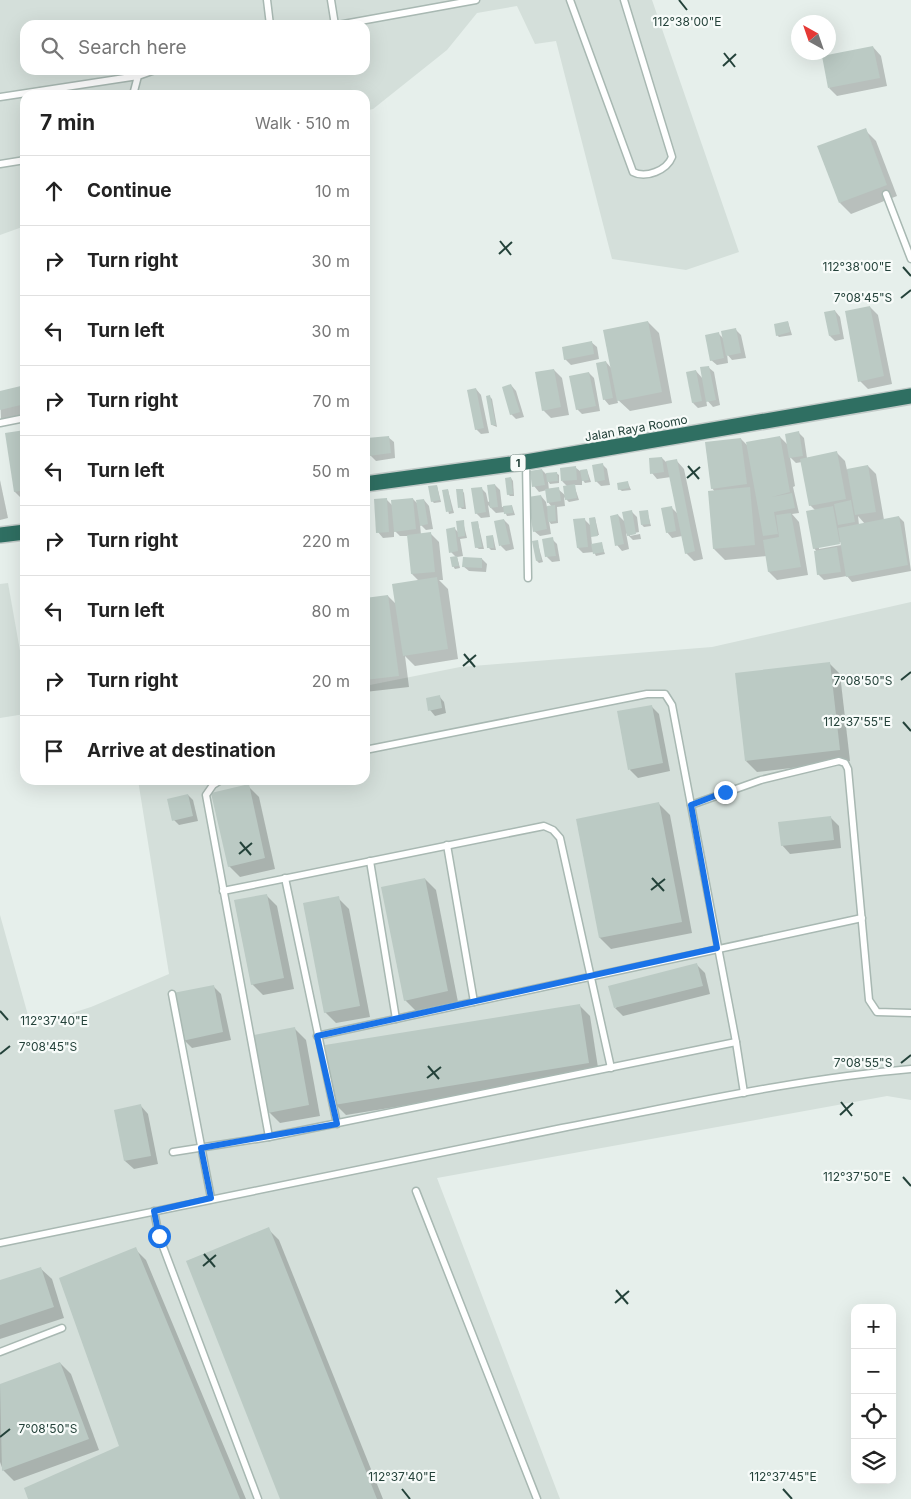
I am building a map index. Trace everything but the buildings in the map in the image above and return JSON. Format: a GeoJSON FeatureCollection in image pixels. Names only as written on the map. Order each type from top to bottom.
{"type":"FeatureCollection","features":[{"type":"Feature","properties":{"kind":"highway","name":"Jalan Raya Roomo"},"geometry":{"type":"LineString","coordinates":[[370,483],[526,462],[911,396]]}},
{"type":"Feature","properties":{"kind":"highway"},"geometry":{"type":"LineString","coordinates":[[0,535],[20,533]]}},
{"type":"Feature","properties":{"kind":"lane"},"geometry":{"type":"LineString","coordinates":[[267,0],[269,20]]}},
{"type":"Feature","properties":{"kind":"lane"},"geometry":{"type":"LineString","coordinates":[[331,0],[336,20]]}},
{"type":"Feature","properties":{"kind":"lane"},"geometry":{"type":"LineString","coordinates":[[365,20],[476,0]]}},
{"type":"Feature","properties":{"kind":"lane"},"geometry":{"type":"LineString","coordinates":[[570,0],[634,172],[645,175],[666,168],[672,157],[624,0]]}},
{"type":"Feature","properties":{"kind":"lane"},"geometry":{"type":"LineString","coordinates":[[41,90],[141,75]]}},
{"type":"Feature","properties":{"kind":"lane"},"geometry":{"type":"LineString","coordinates":[[134,90],[138,76]]}},
{"type":"Feature","properties":{"kind":"lane"},"geometry":{"type":"LineString","coordinates":[[0,96],[20,93]]}},
{"type":"Feature","properties":{"kind":"lane"},"geometry":{"type":"LineString","coordinates":[[0,164],[20,161]]}},
{"type":"Feature","properties":{"kind":"lane"},"geometry":{"type":"LineString","coordinates":[[886,194],[911,259]]}},
{"type":"Feature","properties":{"kind":"lane"},"geometry":{"type":"LineString","coordinates":[[0,423],[20,419]]}},
{"type":"Feature","properties":{"kind":"lane"},"geometry":{"type":"LineString","coordinates":[[526,462],[528,578]]}},
{"type":"Feature","properties":{"kind":"lane"},"geometry":{"type":"LineString","coordinates":[[370,749],[647,694],[665,694],[672,705],[744,1093]]}},
{"type":"Feature","properties":{"kind":"lane"},"geometry":{"type":"LineString","coordinates":[[691,805],[761,780],[842,762],[848,769],[869,1000],[872,1008],[877,1012],[911,1014]]}},
{"type":"Feature","properties":{"kind":"lane"},"geometry":{"type":"LineString","coordinates":[[212,785],[206,795],[268,1137]]}},
{"type":"Feature","properties":{"kind":"lane"},"geometry":{"type":"LineString","coordinates":[[223,891],[544,826],[553,830],[560,838],[611,1068]]}},
{"type":"Feature","properties":{"kind":"lane"},"geometry":{"type":"LineString","coordinates":[[447,845],[474,1002]]}},
{"type":"Feature","properties":{"kind":"lane"},"geometry":{"type":"LineString","coordinates":[[370,861],[396,1019]]}},
{"type":"Feature","properties":{"kind":"lane"},"geometry":{"type":"LineString","coordinates":[[285,878],[337,1124]]}},
{"type":"Feature","properties":{"kind":"lane"},"geometry":{"type":"LineString","coordinates":[[317,1036],[862,918]]}},
{"type":"Feature","properties":{"kind":"lane"},"geometry":{"type":"LineString","coordinates":[[172,994],[211,1198]]}},
{"type":"Feature","properties":{"kind":"lane"},"geometry":{"type":"LineString","coordinates":[[173,1152],[337,1124],[736,1042]]}},
{"type":"Feature","properties":{"kind":"lane"},"geometry":{"type":"LineString","coordinates":[[0,1243],[211,1198],[744,1093],[844,1075],[911,1069]]}},
{"type":"Feature","properties":{"kind":"lane"},"geometry":{"type":"LineString","coordinates":[[416,1191],[537,1499]]}},
{"type":"Feature","properties":{"kind":"lane"},"geometry":{"type":"LineString","coordinates":[[154,1211],[159,1236],[258,1499]]}},
{"type":"Feature","properties":{"kind":"lane"},"geometry":{"type":"LineString","coordinates":[[0,1352],[62,1328]]}},
{"type":"Feature","properties":{"kind":"shaded area"},"geometry":{"type":"Polygon","coordinates":[[[0,0],[652,0],[739,252],[686,270],[612,259],[556,41],[535,44],[517,6],[477,13],[447,50],[370,110],[370,90],[20,90],[20,228],[0,235],[0,0]]]}},
{"type":"Feature","properties":{"kind":"shaded area"},"geometry":{"type":"Polygon","coordinates":[[[8,583],[20,651],[20,715],[0,718],[0,584],[8,583]]]}},
{"type":"Feature","properties":{"kind":"shaded area"},"geometry":{"type":"Polygon","coordinates":[[[911,602],[911,1100],[887,1096],[437,1178],[560,1499],[0,1499],[0,915],[31,1026],[91,1007],[169,974],[139,785],[370,785],[370,685],[460,667],[712,647],[911,602]]]}},
{"type":"Feature","properties":{"kind":"route"},"geometry":{"type":"LineString","coordinates":[[159,1236],[154,1211],[211,1198],[201,1148],[337,1124],[317,1036],[717,948],[691,805],[725,792]]}}]}
